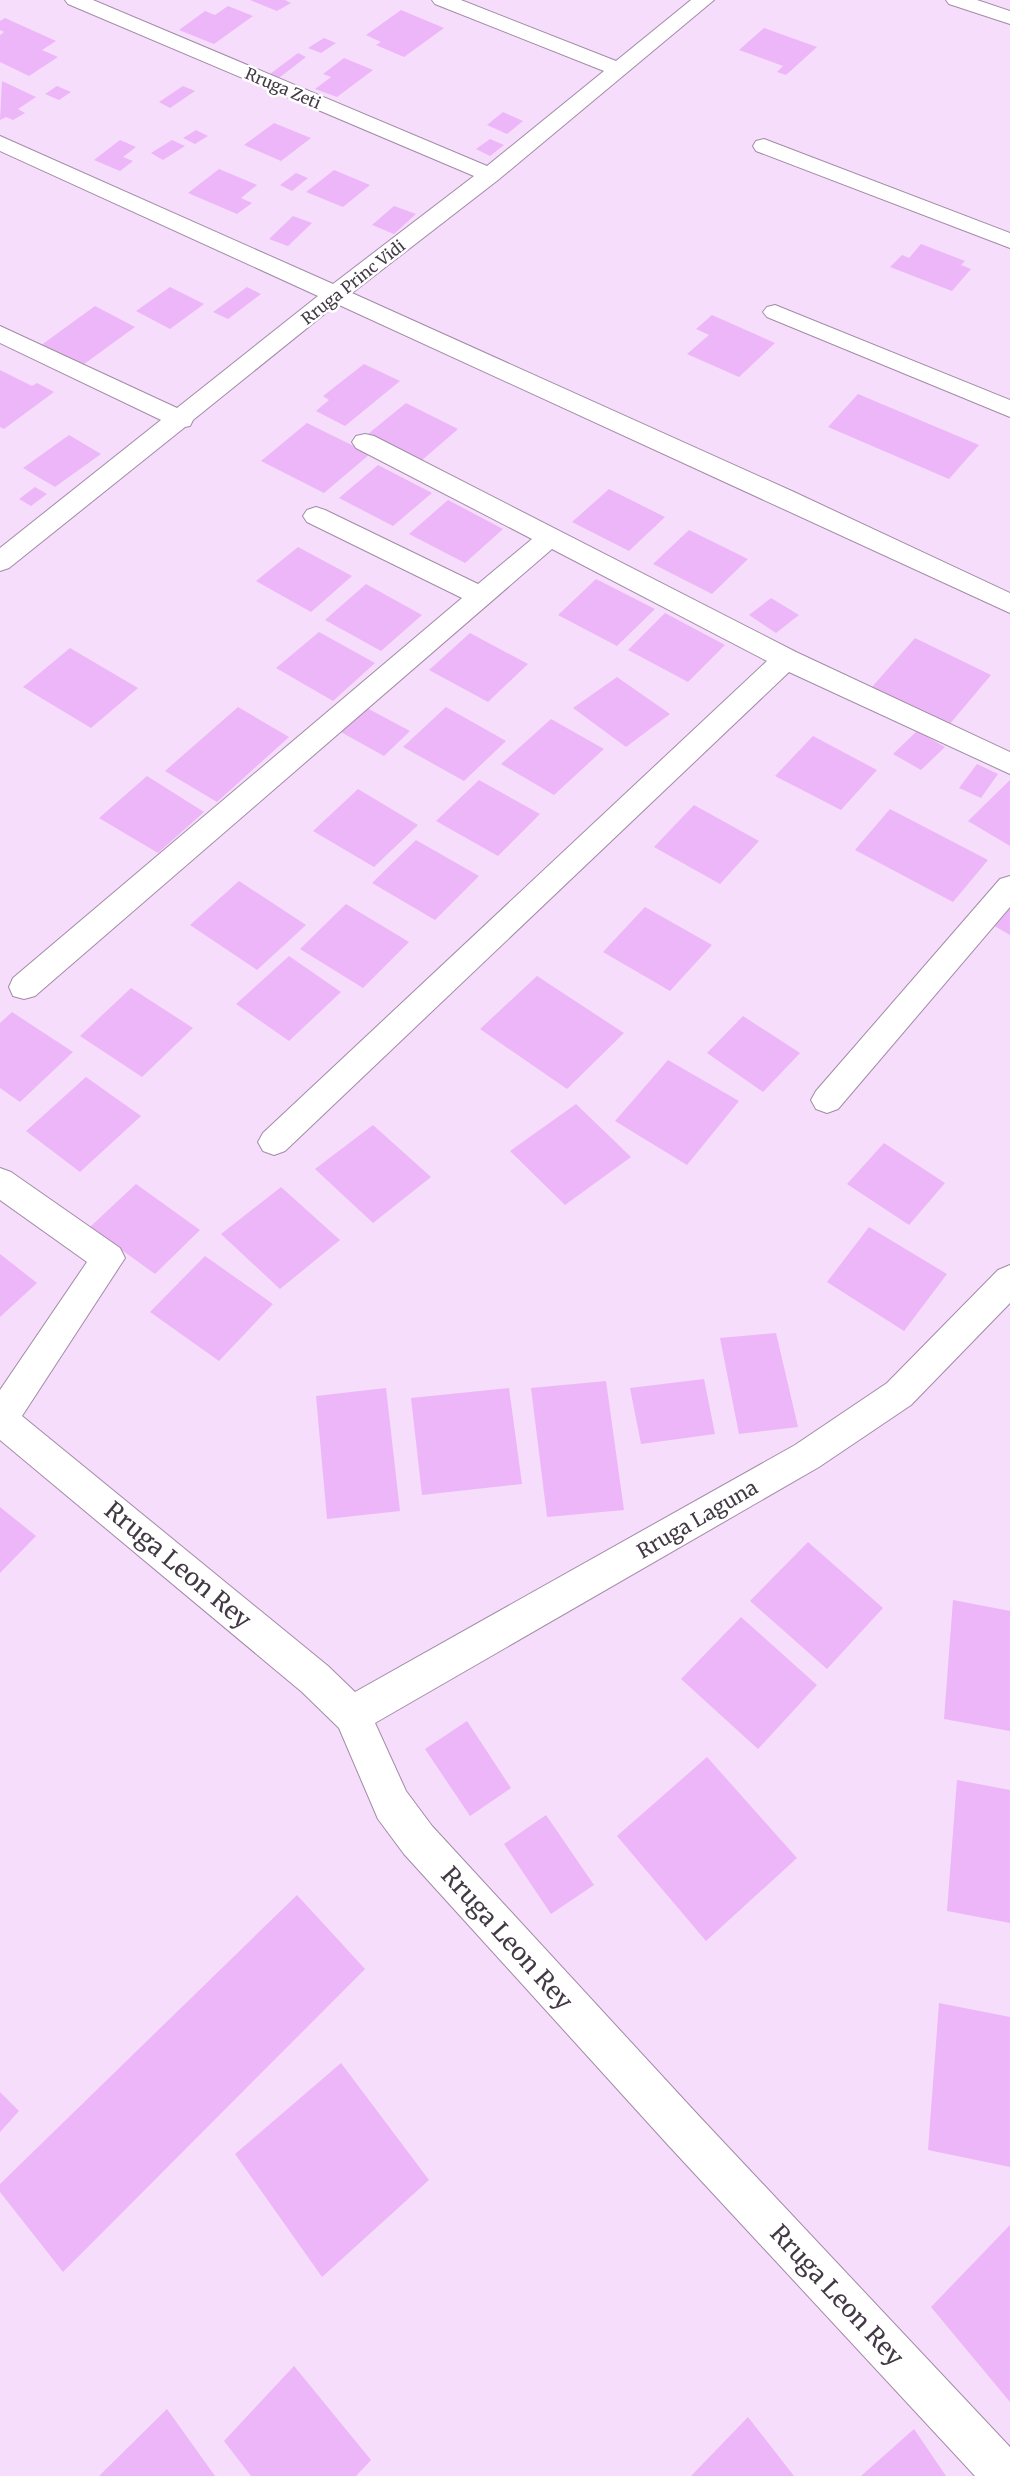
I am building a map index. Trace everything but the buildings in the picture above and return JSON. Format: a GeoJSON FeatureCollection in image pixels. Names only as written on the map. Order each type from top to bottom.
{"type":"FeatureCollection","features":[{"type":"Feature","properties":{"kind":"street","name":"Rruga Zeti"},"geometry":{"type":"LineString","coordinates":[[75,0],[490,175]]}},
{"type":"Feature","properties":{"kind":"street"},"geometry":{"type":"LineString","coordinates":[[442,0],[617,69]]}},
{"type":"Feature","properties":{"kind":"street","name":"Rruga Princ Vidi"},"geometry":{"type":"LineString","coordinates":[[0,562],[181,420],[334,295],[490,175],[704,0]]}},
{"type":"Feature","properties":{"kind":"street"},"geometry":{"type":"LineString","coordinates":[[956,0],[1010,18]]}},
{"type":"Feature","properties":{"kind":"street"},"geometry":{"type":"LineString","coordinates":[[0,143],[785,498],[1010,604]]}},
{"type":"Feature","properties":{"kind":"street"},"geometry":{"type":"LineString","coordinates":[[764,146],[1010,241]]}},
{"type":"Feature","properties":{"kind":"street"},"geometry":{"type":"LineString","coordinates":[[775,312],[1010,409]]}},
{"type":"Feature","properties":{"kind":"street"},"geometry":{"type":"LineString","coordinates":[[0,334],[181,420]]}},
{"type":"Feature","properties":{"kind":"street"},"geometry":{"type":"LineString","coordinates":[[365,442],[786,659],[1010,764]]}},
{"type":"Feature","properties":{"kind":"street"},"geometry":{"type":"LineString","coordinates":[[316,516],[480,596]]}},
{"type":"Feature","properties":{"kind":"street"},"geometry":{"type":"LineString","coordinates":[[24,987],[549,538]]}},
{"type":"Feature","properties":{"kind":"street"},"geometry":{"type":"LineString","coordinates":[[274,1142],[786,659]]}},
{"type":"Feature","properties":{"kind":"street"},"geometry":{"type":"LineString","coordinates":[[828,1100],[1010,887]]}},
{"type":"Feature","properties":{"kind":"street"},"geometry":{"type":"LineString","coordinates":[[0,1182],[108,1258],[0,1419]]}},
{"type":"Feature","properties":{"kind":"street","name":"Rruga Laguna"},"geometry":{"type":"LineString","coordinates":[[352,1715],[817,1450],[899,1394],[1010,1280]]}},
{"type":"Feature","properties":{"kind":"street","name":"Rruga Leon Rey"},"geometry":{"type":"LineString","coordinates":[[0,1419],[315,1679],[352,1715],[392,1805],[418,1840],[692,2140],[1006,2476]]}}]}
